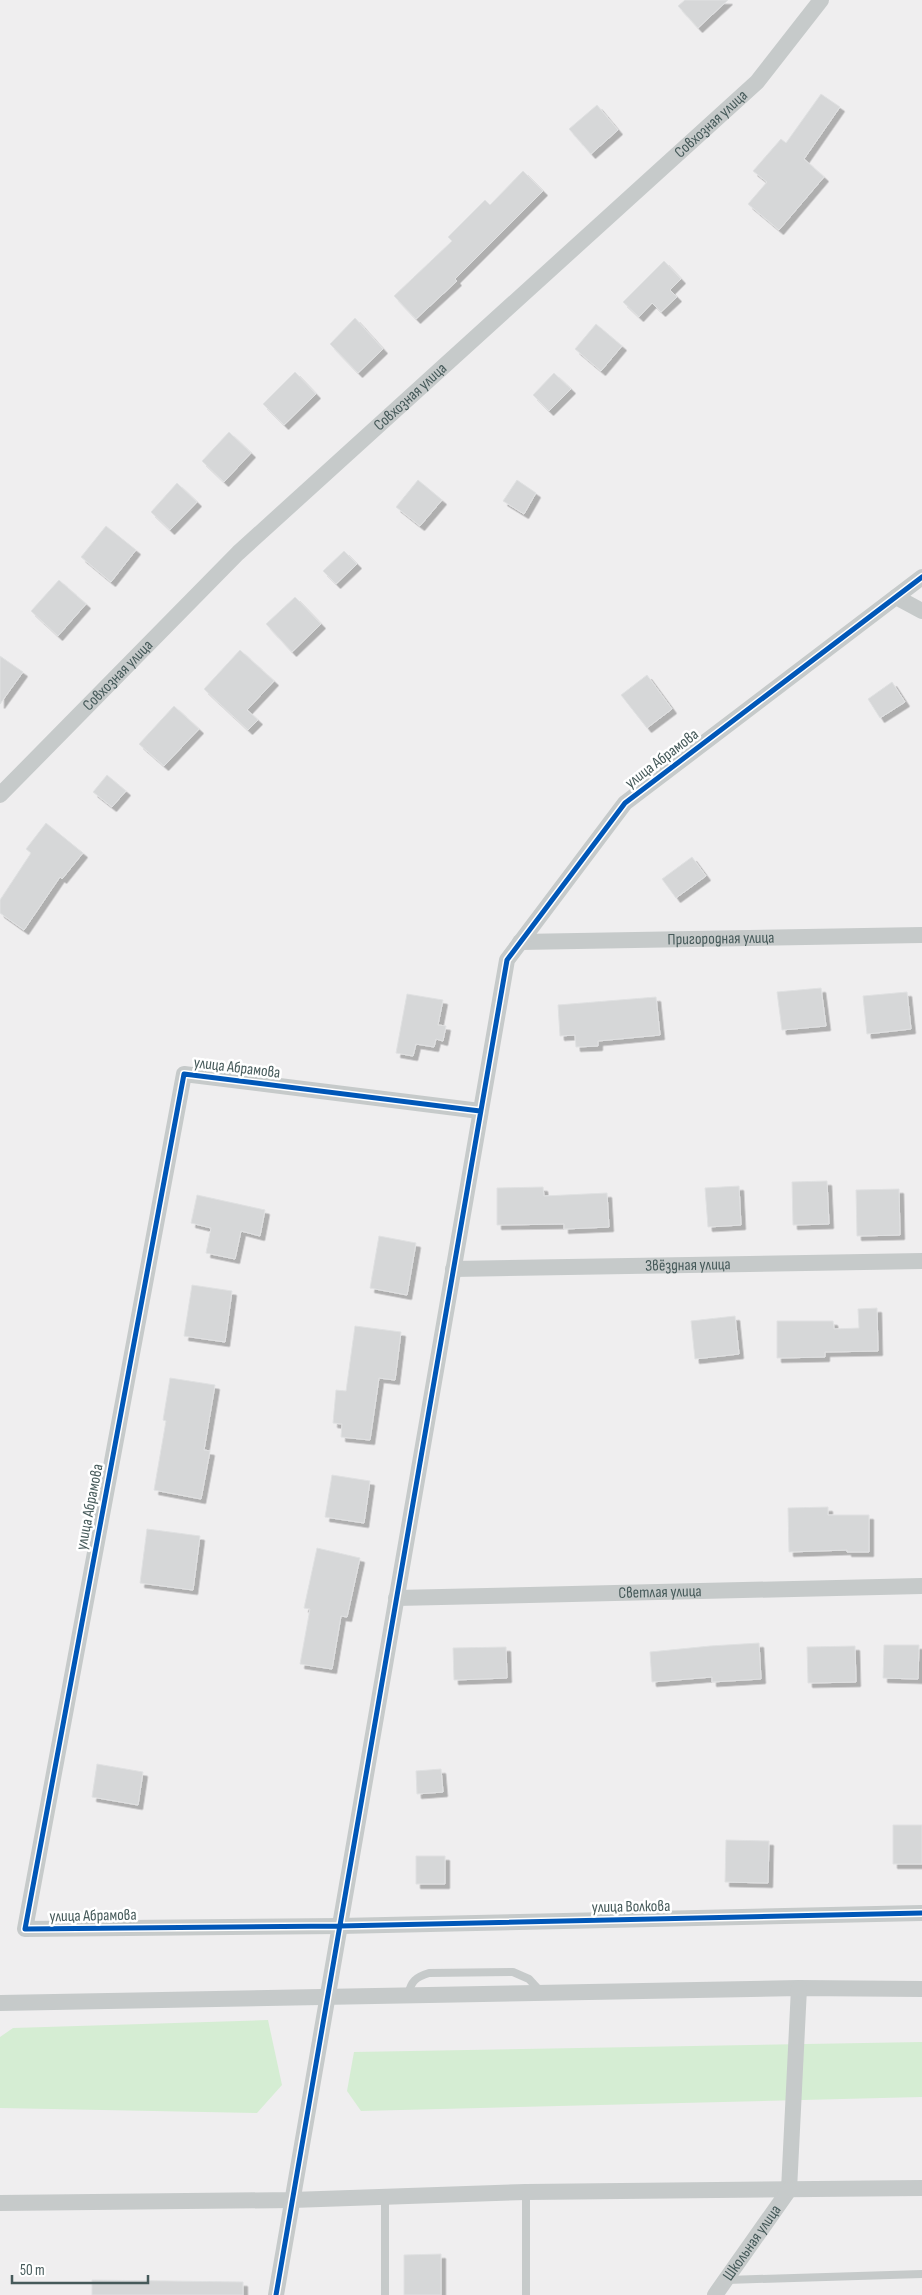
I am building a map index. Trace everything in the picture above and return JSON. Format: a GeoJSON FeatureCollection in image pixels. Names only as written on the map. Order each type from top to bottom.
{"type":"FeatureCollection","features":[{"type":"Feature","properties":{"kind":"street","name":"Совхозная улица"},"geometry":{"type":"LineString","coordinates":[[0,795],[238,553],[606,221],[756,82],[821,0]]}},
{"type":"Feature","properties":{"kind":"street","name":"улица Абрамова"},"geometry":{"type":"LineString","coordinates":[[276,2295],[506,960],[625,803],[922,577]]}},
{"type":"Feature","properties":{"kind":"street"},"geometry":{"type":"LineString","coordinates":[[896,597],[922,612]]}},
{"type":"Feature","properties":{"kind":"street","name":"Пригородная улица"},"geometry":{"type":"LineString","coordinates":[[520,942],[922,935]]}},
{"type":"Feature","properties":{"kind":"street","name":"улица Абрамова"},"geometry":{"type":"LineString","coordinates":[[340,1926],[25,1929],[184,1074],[480,1111]]}},
{"type":"Feature","properties":{"kind":"street","name":"Звёздная улица"},"geometry":{"type":"LineString","coordinates":[[453,1269],[922,1261]]}},
{"type":"Feature","properties":{"kind":"street","name":"Светлая улица"},"geometry":{"type":"LineString","coordinates":[[396,1598],[922,1586]]}},
{"type":"Feature","properties":{"kind":"street","name":"улица Волкова"},"geometry":{"type":"LineString","coordinates":[[340,1926],[922,1913]]}},
{"type":"Feature","properties":{"kind":"street"},"geometry":{"type":"LineString","coordinates":[[789,2190],[799,1988]]}},
{"type":"Feature","properties":{"kind":"street"},"geometry":{"type":"LineString","coordinates":[[0,2003],[799,1988],[922,1989]]}},
{"type":"Feature","properties":{"kind":"street"},"geometry":{"type":"LineString","coordinates":[[0,2203],[292,2200],[526,2192],[922,2188]]}},
{"type":"Feature","properties":{"kind":"street","name":"Школьная улица"},"geometry":{"type":"LineString","coordinates":[[715,2295],[789,2190]]}},
{"type":"Feature","properties":{"kind":"lane"},"geometry":{"type":"LineString","coordinates":[[526,2192],[526,2295]]}},
{"type":"Feature","properties":{"kind":"lane"},"geometry":{"type":"LineString","coordinates":[[385,2196],[385,2295]]}},
{"type":"Feature","properties":{"kind":"lane"},"geometry":{"type":"LineString","coordinates":[[725,2280],[922,2274]]}},
{"type":"Feature","properties":{"kind":"green space"},"geometry":{"type":"Polygon","coordinates":[[[268,2020],[282,2085],[257,2113],[0,2108],[0,2037],[13,2028],[268,2020]]]}},
{"type":"Feature","properties":{"kind":"green space"},"geometry":{"type":"Polygon","coordinates":[[[922,2042],[922,2097],[361,2111],[347,2091],[354,2052],[922,2042]]]}},
{"type":"Feature","properties":{"kind":"building"},"geometry":{"type":"Polygon","coordinates":[[[685,0],[728,0],[698,28],[678,6],[685,0]]]}},
{"type":"Feature","properties":{"kind":"building"},"geometry":{"type":"Polygon","coordinates":[[[821,94],[840,107],[804,159],[824,177],[779,230],[748,204],[767,182],[753,171],[781,139],[786,143],[821,94]]]}},
{"type":"Feature","properties":{"kind":"building"},"geometry":{"type":"Polygon","coordinates":[[[597,105],[618,130],[591,154],[569,129],[597,105]]]}},
{"type":"Feature","properties":{"kind":"building"},"geometry":{"type":"Polygon","coordinates":[[[523,171],[543,191],[455,279],[457,281],[416,319],[394,296],[452,241],[448,237],[485,200],[490,205],[523,171]]]}},
{"type":"Feature","properties":{"kind":"building"},"geometry":{"type":"Polygon","coordinates":[[[664,261],[681,279],[670,290],[677,297],[661,312],[652,303],[639,317],[623,302],[664,261]]]}},
{"type":"Feature","properties":{"kind":"building"},"geometry":{"type":"Polygon","coordinates":[[[355,318],[383,349],[358,373],[330,344],[355,318]]]}},
{"type":"Feature","properties":{"kind":"building"},"geometry":{"type":"Polygon","coordinates":[[[596,324],[622,346],[601,371],[575,349],[596,324]]]}},
{"type":"Feature","properties":{"kind":"building"},"geometry":{"type":"Polygon","coordinates":[[[295,372],[316,394],[284,425],[263,404],[295,372]]]}},
{"type":"Feature","properties":{"kind":"building"},"geometry":{"type":"Polygon","coordinates":[[[554,373],[571,389],[549,411],[533,395],[554,373]]]}},
{"type":"Feature","properties":{"kind":"building"},"geometry":{"type":"Polygon","coordinates":[[[229,432],[251,453],[224,482],[202,461],[229,432]]]}},
{"type":"Feature","properties":{"kind":"building"},"geometry":{"type":"Polygon","coordinates":[[[418,480],[442,500],[420,526],[396,507],[418,480]]]}},
{"type":"Feature","properties":{"kind":"building"},"geometry":{"type":"Polygon","coordinates":[[[517,480],[536,493],[524,514],[503,501],[517,480]]]}},
{"type":"Feature","properties":{"kind":"building"},"geometry":{"type":"Polygon","coordinates":[[[177,483],[197,502],[170,530],[151,512],[177,483]]]}},
{"type":"Feature","properties":{"kind":"building"},"geometry":{"type":"Polygon","coordinates":[[[106,526],[136,550],[111,582],[81,557],[106,526]]]}},
{"type":"Feature","properties":{"kind":"building"},"geometry":{"type":"Polygon","coordinates":[[[344,551],[357,564],[336,584],[323,571],[344,551]]]}},
{"type":"Feature","properties":{"kind":"building"},"geometry":{"type":"Polygon","coordinates":[[[59,580],[86,604],[58,636],[31,611],[59,580]]]}},
{"type":"Feature","properties":{"kind":"building"},"geometry":{"type":"Polygon","coordinates":[[[295,597],[321,624],[292,652],[266,624],[295,597]]]}},
{"type":"Feature","properties":{"kind":"building"},"geometry":{"type":"Polygon","coordinates":[[[240,650],[274,681],[247,710],[258,720],[248,730],[204,689],[240,650]]]}},
{"type":"Feature","properties":{"kind":"building"},"geometry":{"type":"Polygon","coordinates":[[[0,656],[23,672],[0,704],[0,656]]]}},
{"type":"Feature","properties":{"kind":"building"},"geometry":{"type":"Polygon","coordinates":[[[647,675],[672,709],[647,728],[621,695],[647,675]]]}},
{"type":"Feature","properties":{"kind":"building"},"geometry":{"type":"Polygon","coordinates":[[[892,682],[905,702],[880,718],[868,699],[892,682]]]}},
{"type":"Feature","properties":{"kind":"building"},"geometry":{"type":"Polygon","coordinates":[[[174,706],[199,729],[164,766],[139,744],[174,706]]]}},
{"type":"Feature","properties":{"kind":"building"},"geometry":{"type":"Polygon","coordinates":[[[107,775],[126,791],[112,807],[93,792],[107,775]]]}},
{"type":"Feature","properties":{"kind":"building"},"geometry":{"type":"Polygon","coordinates":[[[46,823],[83,853],[62,879],[60,877],[24,930],[0,913],[0,900],[31,853],[26,849],[46,823]]]}},
{"type":"Feature","properties":{"kind":"building"},"geometry":{"type":"Polygon","coordinates":[[[692,857],[706,876],[676,898],[662,879],[692,857]]]}},
{"type":"Feature","properties":{"kind":"building"},"geometry":{"type":"Polygon","coordinates":[[[821,988],[826,1026],[782,1030],[777,992],[821,988]]]}},
{"type":"Feature","properties":{"kind":"building"},"geometry":{"type":"Polygon","coordinates":[[[907,992],[911,1029],[867,1034],[863,996],[907,992]]]}},
{"type":"Feature","properties":{"kind":"building"},"geometry":{"type":"Polygon","coordinates":[[[407,994],[443,1000],[438,1025],[446,1026],[443,1041],[436,1039],[434,1047],[416,1044],[413,1056],[396,1053],[407,994]]]}},
{"type":"Feature","properties":{"kind":"building"},"geometry":{"type":"Polygon","coordinates":[[[656,997],[660,1035],[598,1041],[598,1046],[576,1047],[575,1035],[560,1036],[558,1005],[656,997]]]}},
{"type":"Feature","properties":{"kind":"building"},"geometry":{"type":"Polygon","coordinates":[[[827,1181],[829,1224],[793,1225],[792,1182],[827,1181]]]}},
{"type":"Feature","properties":{"kind":"building"},"geometry":{"type":"Polygon","coordinates":[[[739,1186],[741,1225],[708,1227],[705,1188],[739,1186]]]}},
{"type":"Feature","properties":{"kind":"building"},"geometry":{"type":"Polygon","coordinates":[[[543,1187],[544,1196],[607,1193],[609,1227],[564,1229],[564,1224],[497,1225],[497,1188],[543,1187]]]}},
{"type":"Feature","properties":{"kind":"building"},"geometry":{"type":"Polygon","coordinates":[[[899,1189],[900,1235],[857,1236],[856,1190],[899,1189]]]}},
{"type":"Feature","properties":{"kind":"building"},"geometry":{"type":"Polygon","coordinates":[[[197,1195],[265,1210],[260,1236],[241,1231],[235,1259],[206,1253],[211,1228],[191,1223],[197,1195]]]}},
{"type":"Feature","properties":{"kind":"building"},"geometry":{"type":"Polygon","coordinates":[[[379,1236],[416,1243],[407,1295],[370,1288],[379,1236]]]}},
{"type":"Feature","properties":{"kind":"building"},"geometry":{"type":"Polygon","coordinates":[[[192,1285],[232,1291],[225,1342],[184,1336],[192,1285]]]}},
{"type":"Feature","properties":{"kind":"building"},"geometry":{"type":"Polygon","coordinates":[[[877,1308],[878,1351],[825,1352],[825,1357],[777,1358],[777,1321],[833,1321],[834,1329],[859,1328],[858,1309],[877,1308]]]}},
{"type":"Feature","properties":{"kind":"building"},"geometry":{"type":"Polygon","coordinates":[[[735,1316],[739,1354],[695,1359],[691,1321],[735,1316]]]}},
{"type":"Feature","properties":{"kind":"building"},"geometry":{"type":"Polygon","coordinates":[[[355,1326],[401,1332],[395,1380],[379,1378],[370,1440],[341,1437],[342,1424],[333,1423],[336,1390],[346,1391],[355,1326]]]}},
{"type":"Feature","properties":{"kind":"building"},"geometry":{"type":"Polygon","coordinates":[[[170,1378],[215,1385],[204,1450],[210,1451],[201,1499],[154,1490],[166,1421],[163,1420],[170,1378]]]}},
{"type":"Feature","properties":{"kind":"building"},"geometry":{"type":"Polygon","coordinates":[[[332,1475],[370,1481],[364,1523],[325,1517],[332,1475]]]}},
{"type":"Feature","properties":{"kind":"building"},"geometry":{"type":"Polygon","coordinates":[[[828,1507],[828,1515],[869,1515],[869,1552],[847,1552],[847,1550],[789,1552],[788,1508],[828,1507]]]}},
{"type":"Feature","properties":{"kind":"building"},"geometry":{"type":"Polygon","coordinates":[[[147,1529],[200,1536],[193,1590],[140,1583],[147,1529]]]}},
{"type":"Feature","properties":{"kind":"building"},"geometry":{"type":"Polygon","coordinates":[[[317,1548],[360,1558],[347,1617],[341,1616],[332,1669],[300,1664],[310,1609],[304,1608],[317,1548]]]}},
{"type":"Feature","properties":{"kind":"building"},"geometry":{"type":"Polygon","coordinates":[[[759,1643],[761,1679],[712,1682],[712,1677],[652,1682],[650,1652],[759,1643]]]}},
{"type":"Feature","properties":{"kind":"building"},"geometry":{"type":"Polygon","coordinates":[[[884,1645],[919,1645],[918,1679],[883,1678],[884,1645]]]}},
{"type":"Feature","properties":{"kind":"building"},"geometry":{"type":"Polygon","coordinates":[[[855,1646],[856,1682],[808,1683],[807,1647],[855,1646]]]}},
{"type":"Feature","properties":{"kind":"building"},"geometry":{"type":"Polygon","coordinates":[[[506,1647],[507,1678],[454,1680],[453,1648],[506,1647]]]}},
{"type":"Feature","properties":{"kind":"building"},"geometry":{"type":"Polygon","coordinates":[[[97,1764],[143,1772],[138,1805],[92,1797],[97,1764]]]}},
{"type":"Feature","properties":{"kind":"building"},"geometry":{"type":"Polygon","coordinates":[[[441,1769],[443,1792],[417,1794],[416,1771],[441,1769]]]}},
{"type":"Feature","properties":{"kind":"building"},"geometry":{"type":"Polygon","coordinates":[[[893,1825],[922,1825],[922,1864],[893,1864],[893,1825]]]}},
{"type":"Feature","properties":{"kind":"building"},"geometry":{"type":"Polygon","coordinates":[[[726,1840],[769,1841],[768,1883],[725,1882],[726,1840]]]}},
{"type":"Feature","properties":{"kind":"building"},"geometry":{"type":"Polygon","coordinates":[[[416,1856],[445,1856],[445,1884],[416,1884],[416,1856]]]}},
{"type":"Feature","properties":{"kind":"building"},"geometry":{"type":"Polygon","coordinates":[[[441,2254],[441,2295],[404,2295],[404,2255],[441,2254]]]}},
{"type":"Feature","properties":{"kind":"building"},"geometry":{"type":"Polygon","coordinates":[[[92,2280],[243,2282],[243,2295],[92,2295],[92,2280]]]}},
{"type":"Feature","properties":{"kind":"cycle path"},"geometry":{"type":"LineString","coordinates":[[276,2295],[507,960],[625,803],[922,577]]}},
{"type":"Feature","properties":{"kind":"cycle path"},"geometry":{"type":"LineString","coordinates":[[480,1111],[184,1074],[25,1929],[340,1926],[922,1913]]}}]}
